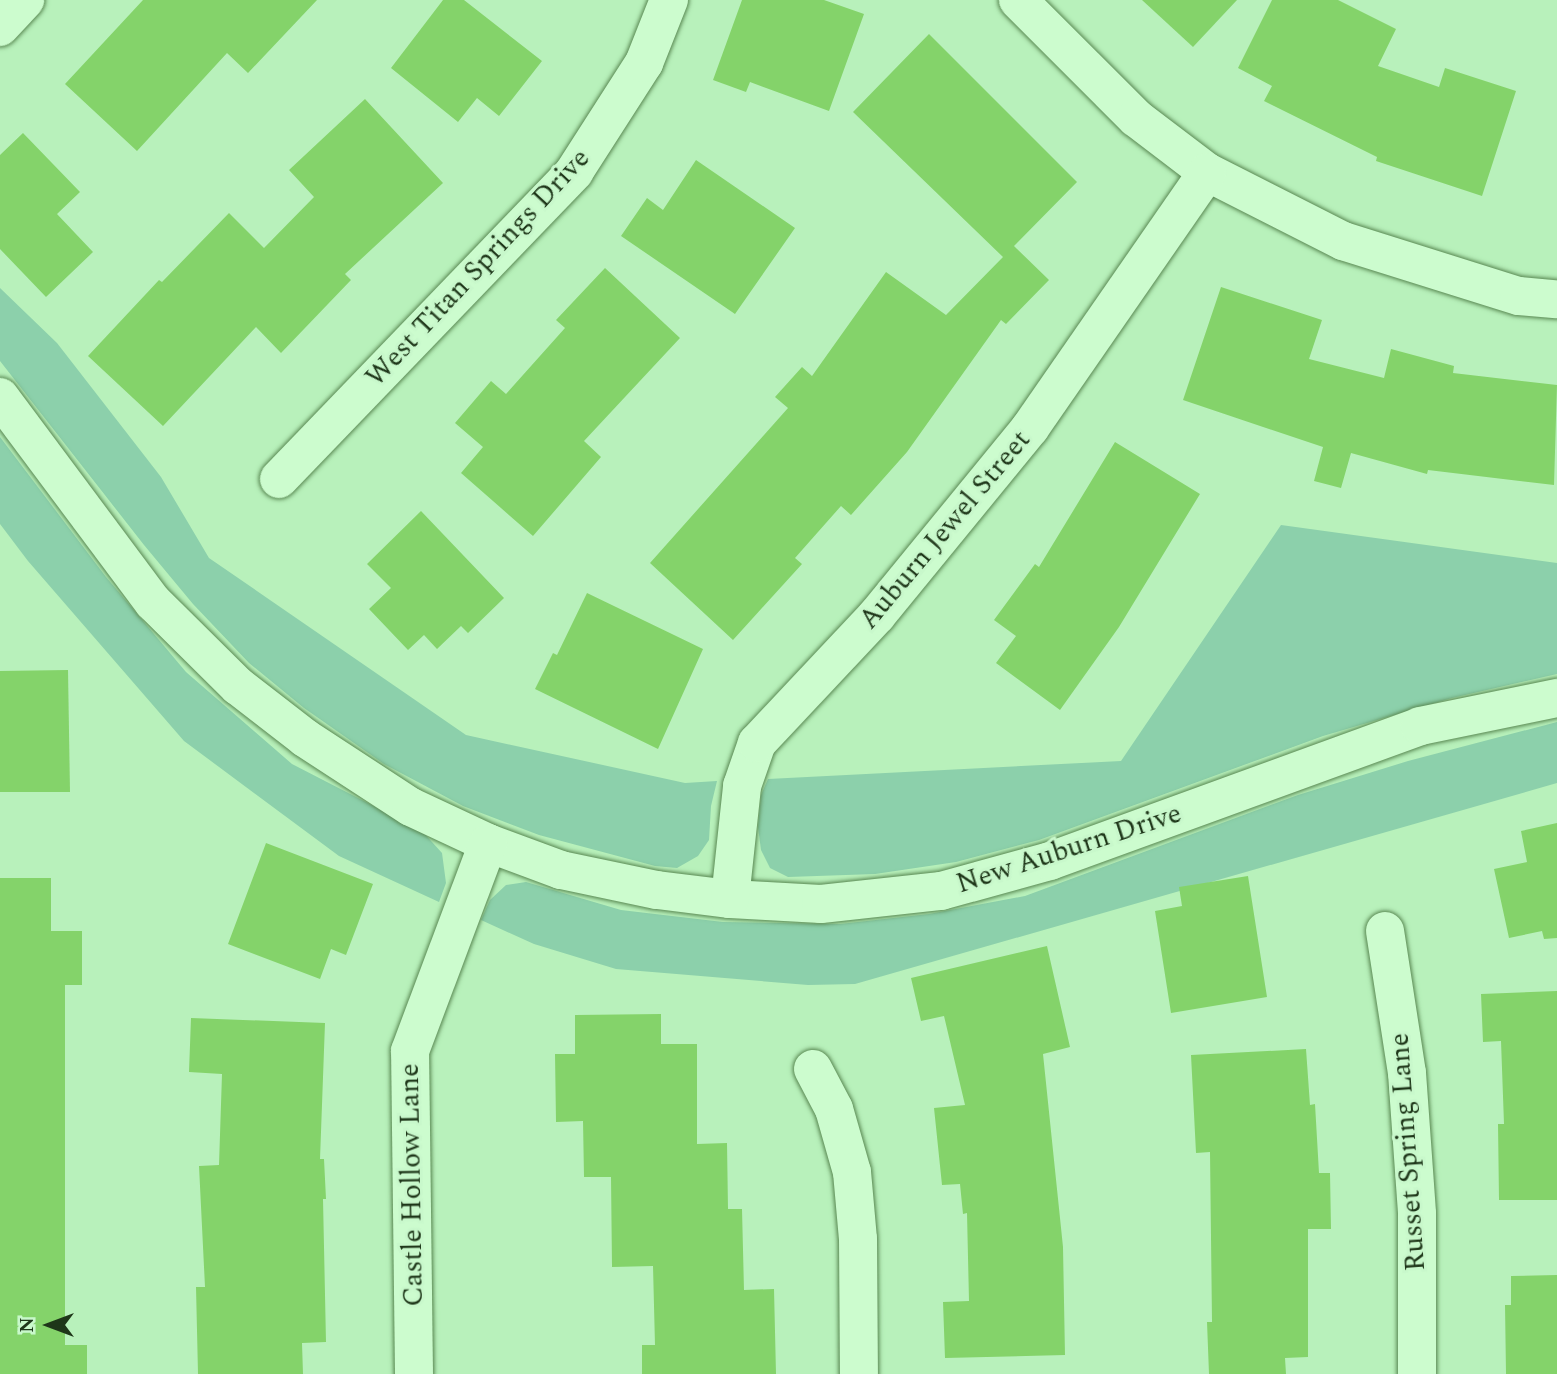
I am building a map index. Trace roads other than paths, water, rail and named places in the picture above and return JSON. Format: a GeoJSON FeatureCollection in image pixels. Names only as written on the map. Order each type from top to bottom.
{"type":"FeatureCollection","features":[{"type":"Feature","properties":{"kind":"street"},"geometry":{"type":"LineString","coordinates":[[0,27],[25,0]]}},
{"type":"Feature","properties":{"kind":"street","name":"West Titan Springs Drive"},"geometry":{"type":"LineString","coordinates":[[279,479],[574,172],[644,63],[669,0]]}},
{"type":"Feature","properties":{"kind":"street"},"geometry":{"type":"LineString","coordinates":[[1018,0],[1136,118],[1207,172],[1343,242],[1519,296],[1557,299]]}},
{"type":"Feature","properties":{"kind":"street","name":"Auburn Jewel Street"},"geometry":{"type":"LineString","coordinates":[[730,900],[742,786],[757,743],[877,615],[1030,428],[1207,172]]}},
{"type":"Feature","properties":{"kind":"street","name":"New Auburn Drive"},"geometry":{"type":"LineString","coordinates":[[0,397],[153,602],[238,686],[305,738],[411,807],[488,843],[561,870],[657,890],[730,900],[821,904],[941,891],[1050,861],[1420,726],[1557,698]]}},
{"type":"Feature","properties":{"kind":"street","name":"Castle Hollow Lane"},"geometry":{"type":"LineString","coordinates":[[414,1374],[410,1051],[488,843]]}},
{"type":"Feature","properties":{"kind":"street","name":"Russet Spring Lane"},"geometry":{"type":"LineString","coordinates":[[1385,931],[1407,1073],[1417,1214],[1417,1374]]}},
{"type":"Feature","properties":{"kind":"street"},"geometry":{"type":"LineString","coordinates":[[813,1069],[834,1109],[852,1172],[858,1238],[859,1374]]}}]}
